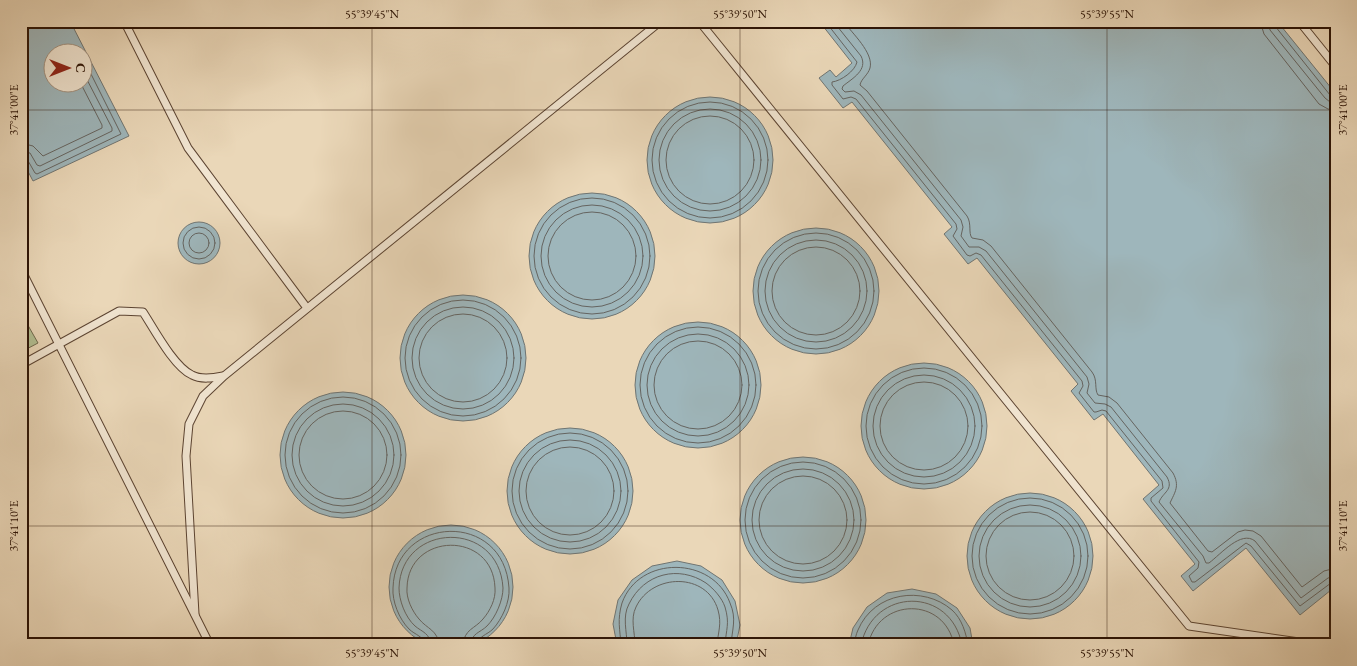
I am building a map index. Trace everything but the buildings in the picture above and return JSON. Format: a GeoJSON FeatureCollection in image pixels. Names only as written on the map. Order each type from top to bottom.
{"type":"FeatureCollection","features":[{"type":"Feature","properties":{"kind":"lane"},"geometry":{"type":"LineString","coordinates":[[124,21],[188,148],[307,308]]}},
{"type":"Feature","properties":{"kind":"lane"},"geometry":{"type":"LineString","coordinates":[[195,614],[186,456],[189,424],[203,396],[224,376],[660,21]]}},
{"type":"Feature","properties":{"kind":"lane"},"geometry":{"type":"LineString","coordinates":[[699,21],[1189,626],[1300,642],[1301,645]]}},
{"type":"Feature","properties":{"kind":"lane"},"geometry":{"type":"LineString","coordinates":[[1299,21],[1336,67]]}},
{"type":"Feature","properties":{"kind":"lane"},"geometry":{"type":"LineString","coordinates":[[21,269],[210,645]]}},
{"type":"Feature","properties":{"kind":"lane"},"geometry":{"type":"LineString","coordinates":[[21,365],[119,310],[143,312],[172,358],[192,376],[207,379],[224,376]]}},
{"type":"Feature","properties":{"kind":"green space"},"geometry":{"type":"Polygon","coordinates":[[[21,313],[38,343],[21,352],[21,313]]]}},
{"type":"Feature","properties":{"kind":"water"},"geometry":{"type":"Polygon","coordinates":[[[21,21],[70,21],[81,42],[42,42],[42,92],[92,92],[92,64],[129,136],[33,181],[21,158],[21,21]]]}},
{"type":"Feature","properties":{"kind":"water"},"geometry":{"type":"Polygon","coordinates":[[[819,21],[1277,21],[1336,94],[1336,586],[1300,615],[1246,548],[1193,591],[1181,576],[1195,564],[1143,499],[1159,485],[1103,414],[1094,420],[1071,391],[1078,384],[977,258],[968,264],[944,234],[952,227],[852,102],[843,108],[819,78],[830,70],[836,77],[852,63],[819,21]]]}},
{"type":"Feature","properties":{"kind":"water"},"geometry":{"type":"Polygon","coordinates":[[[710,97],[734,102],[754,116],[768,136],[773,160],[768,184],[754,204],[734,218],[710,223],[686,218],[666,204],[652,184],[647,160],[652,136],[666,116],[686,102],[710,97]]]}},
{"type":"Feature","properties":{"kind":"water"},"geometry":{"type":"Polygon","coordinates":[[[592,193],[616,198],[636,212],[650,232],[655,256],[650,280],[636,300],[616,314],[592,319],[568,314],[548,300],[534,280],[529,256],[534,232],[548,212],[568,198],[592,193]]]}},
{"type":"Feature","properties":{"kind":"water"},"geometry":{"type":"Polygon","coordinates":[[[203,222],[211,225],[217,231],[220,243],[217,255],[211,261],[195,264],[187,261],[181,255],[178,239],[181,231],[187,225],[203,222]]]}},
{"type":"Feature","properties":{"kind":"water"},"geometry":{"type":"Polygon","coordinates":[[[816,228],[840,233],[860,247],[874,267],[879,291],[874,315],[860,335],[840,349],[816,354],[792,349],[772,335],[758,315],[753,291],[758,267],[772,247],[792,233],[816,228]]]}},
{"type":"Feature","properties":{"kind":"water"},"geometry":{"type":"Polygon","coordinates":[[[463,295],[487,300],[507,314],[521,334],[526,358],[521,382],[507,402],[487,416],[463,421],[439,416],[419,402],[405,382],[400,358],[405,334],[419,314],[439,300],[463,295]]]}},
{"type":"Feature","properties":{"kind":"water"},"geometry":{"type":"Polygon","coordinates":[[[698,322],[722,327],[742,341],[756,361],[761,385],[756,409],[742,429],[722,443],[698,448],[674,443],[654,429],[640,409],[635,385],[640,361],[654,341],[674,327],[698,322]]]}},
{"type":"Feature","properties":{"kind":"water"},"geometry":{"type":"Polygon","coordinates":[[[924,363],[948,368],[968,382],[982,402],[987,426],[982,450],[968,470],[948,484],[924,489],[900,484],[880,470],[866,450],[861,426],[866,402],[880,382],[900,368],[924,363]]]}},
{"type":"Feature","properties":{"kind":"water"},"geometry":{"type":"Polygon","coordinates":[[[343,392],[367,397],[387,411],[401,431],[406,455],[401,479],[387,499],[367,513],[343,518],[319,513],[299,499],[285,479],[280,455],[285,431],[299,411],[319,397],[343,392]]]}},
{"type":"Feature","properties":{"kind":"water"},"geometry":{"type":"Polygon","coordinates":[[[570,428],[594,433],[614,447],[628,467],[633,491],[628,515],[614,535],[594,549],[570,554],[546,549],[526,535],[512,515],[507,491],[512,467],[526,447],[546,433],[570,428]]]}},
{"type":"Feature","properties":{"kind":"water"},"geometry":{"type":"Polygon","coordinates":[[[803,457],[827,462],[847,476],[861,496],[866,520],[861,544],[847,564],[827,578],[803,583],[779,578],[759,564],[745,544],[740,520],[745,496],[759,476],[779,462],[803,457]]]}},
{"type":"Feature","properties":{"kind":"water"},"geometry":{"type":"Polygon","coordinates":[[[1030,493],[1054,498],[1074,512],[1088,532],[1093,556],[1088,580],[1074,600],[1054,614],[1030,619],[1006,614],[986,600],[972,580],[967,556],[972,532],[986,512],[1006,498],[1030,493]]]}},
{"type":"Feature","properties":{"kind":"water"},"geometry":{"type":"Polygon","coordinates":[[[451,525],[475,530],[486,535],[495,543],[503,552],[508,563],[513,587],[508,611],[503,622],[495,631],[486,639],[475,644],[451,649],[427,644],[416,639],[407,631],[399,622],[394,611],[389,587],[394,563],[399,552],[407,543],[416,535],[427,530],[451,525]]]}},
{"type":"Feature","properties":{"kind":"water"},"geometry":{"type":"Polygon","coordinates":[[[677,561],[701,566],[722,580],[735,601],[740,625],[736,645],[617,645],[613,624],[618,600],[632,580],[652,566],[677,561]]]}},
{"type":"Feature","properties":{"kind":"water"},"geometry":{"type":"Polygon","coordinates":[[[912,589],[936,594],[957,608],[970,628],[973,645],[849,645],[853,628],[867,607],[887,593],[912,589]]]}}]}
